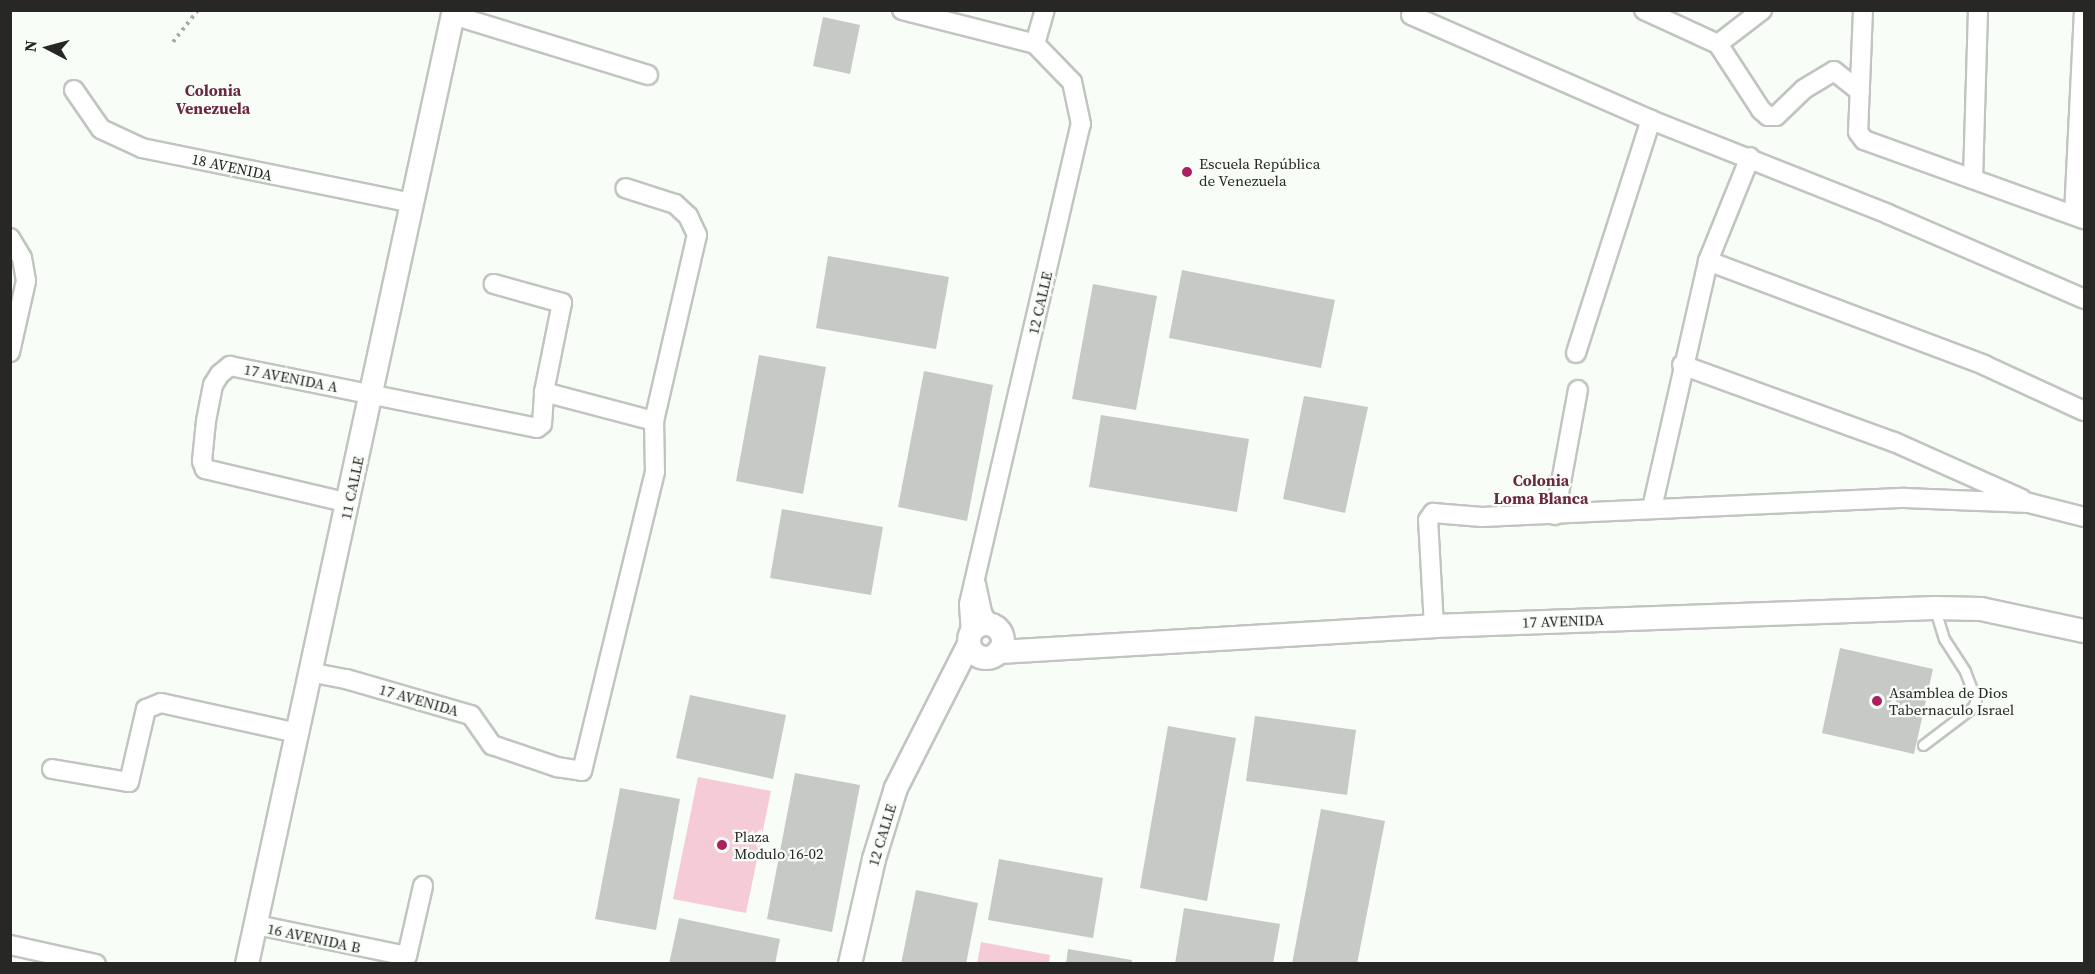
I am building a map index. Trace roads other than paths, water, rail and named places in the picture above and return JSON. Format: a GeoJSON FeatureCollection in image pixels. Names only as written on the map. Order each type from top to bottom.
{"type":"FeatureCollection","features":[{"type":"Feature","properties":{"kind":"street"},"geometry":{"type":"LineString","coordinates":[[902,10],[1035,44],[1045,10]]}},
{"type":"Feature","properties":{"kind":"street"},"geometry":{"type":"LineString","coordinates":[[1644,10],[1718,44],[1761,110],[1768,116],[1776,116],[1804,89],[1834,71],[1860,91]]}},
{"type":"Feature","properties":{"kind":"street"},"geometry":{"type":"LineString","coordinates":[[1718,44],[1762,10]]}},
{"type":"Feature","properties":{"kind":"street"},"geometry":{"type":"LineString","coordinates":[[1863,10],[1858,132],[1864,140],[2079,217],[2084,10]]}},
{"type":"Feature","properties":{"kind":"street"},"geometry":{"type":"LineString","coordinates":[[1973,180],[1978,10]]}},
{"type":"Feature","properties":{"kind":"street"},"geometry":{"type":"LineString","coordinates":[[453,13],[648,75]]}},
{"type":"Feature","properties":{"kind":"street","name":"11 CALLE"},"geometry":{"type":"LineString","coordinates":[[247,963],[257,925],[309,672],[349,503],[453,13]]}},
{"type":"Feature","properties":{"kind":"street"},"geometry":{"type":"LineString","coordinates":[[1411,15],[1651,120],[1750,157],[2085,299]]}},
{"type":"Feature","properties":{"kind":"street","name":"12 CALLE"},"geometry":{"type":"LineString","coordinates":[[850,963],[874,859],[896,788],[933,713],[986,641],[975,576],[1082,124],[1072,82],[1035,44]]}},
{"type":"Feature","properties":{"kind":"street","name":"18 AVENIDA"},"geometry":{"type":"LineString","coordinates":[[74,90],[101,129],[142,148],[413,203]]}},
{"type":"Feature","properties":{"kind":"street"},"geometry":{"type":"LineString","coordinates":[[1576,353],[1651,120]]}},
{"type":"Feature","properties":{"kind":"street"},"geometry":{"type":"LineString","coordinates":[[1652,508],[1682,364],[1708,261],[1750,157]]}},
{"type":"Feature","properties":{"kind":"street"},"geometry":{"type":"LineString","coordinates":[[494,285],[562,302],[544,392],[654,421],[697,235],[688,216],[675,204],[625,188]]}},
{"type":"Feature","properties":{"kind":"street"},"geometry":{"type":"LineString","coordinates":[[10,238],[22,258],[25,289],[10,352]]}},
{"type":"Feature","properties":{"kind":"street"},"geometry":{"type":"LineString","coordinates":[[1708,261],[1984,365],[2085,411]]}},
{"type":"Feature","properties":{"kind":"street"},"geometry":{"type":"LineString","coordinates":[[1682,364],[1894,442],[2029,503],[2085,518]]}},
{"type":"Feature","properties":{"kind":"street","name":"17 AVENIDA A"},"geometry":{"type":"LineString","coordinates":[[349,503],[205,469],[202,461],[213,385],[224,368],[231,366],[537,428],[542,424],[544,392]]}},
{"type":"Feature","properties":{"kind":"street"},"geometry":{"type":"LineString","coordinates":[[1555,515],[1578,390]]}},
{"type":"Feature","properties":{"kind":"street","name":"17 AVENIDA"},"geometry":{"type":"LineString","coordinates":[[309,672],[471,715],[492,745],[557,767],[582,771],[655,472],[654,421]]}},
{"type":"Feature","properties":{"kind":"street"},"geometry":{"type":"LineString","coordinates":[[1434,626],[1430,517],[1433,513],[1482,517],[1555,515],[1652,508],[1905,498],[2029,503]]}},
{"type":"Feature","properties":{"kind":"street","name":"17 AVENIDA"},"geometry":{"type":"LineString","coordinates":[[986,641],[1040,649],[1434,626],[1935,608],[1981,609],[2085,631]]}},
{"type":"Feature","properties":{"kind":"street"},"geometry":{"type":"LineString","coordinates":[[52,769],[129,782],[146,709],[161,703],[297,733]]}},
{"type":"Feature","properties":{"kind":"street","name":"16 AVENIDA B"},"geometry":{"type":"LineString","coordinates":[[257,925],[407,956],[423,886]]}},
{"type":"Feature","properties":{"kind":"street"},"geometry":{"type":"LineString","coordinates":[[10,945],[96,963]]}},
{"type":"Feature","properties":{"kind":"lane"},"geometry":{"type":"LineString","coordinates":[[1923,745],[1973,707],[1976,700],[1965,671],[1944,639],[1935,608]]}},
{"type":"Feature","properties":{"kind":"place","name":"Escuela República de Venezuela"},"geometry":{"type":"Point","coordinates":[1187,172]}},
{"type":"Feature","properties":{"kind":"place","name":"Asamblea de Dios Tabernaculo Israel"},"geometry":{"type":"Point","coordinates":[1877,701]}},
{"type":"Feature","properties":{"kind":"place","name":"Plaza Modulo 16-02"},"geometry":{"type":"Point","coordinates":[722,845]}},
{"type":"Feature","properties":{"kind":"district","name":"Colonia Venezuela"},"geometry":{"type":"Point","coordinates":[213,99]}},
{"type":"Feature","properties":{"kind":"district","name":"Colonia Loma Blanca"},"geometry":{"type":"Point","coordinates":[1541,489]}}]}
